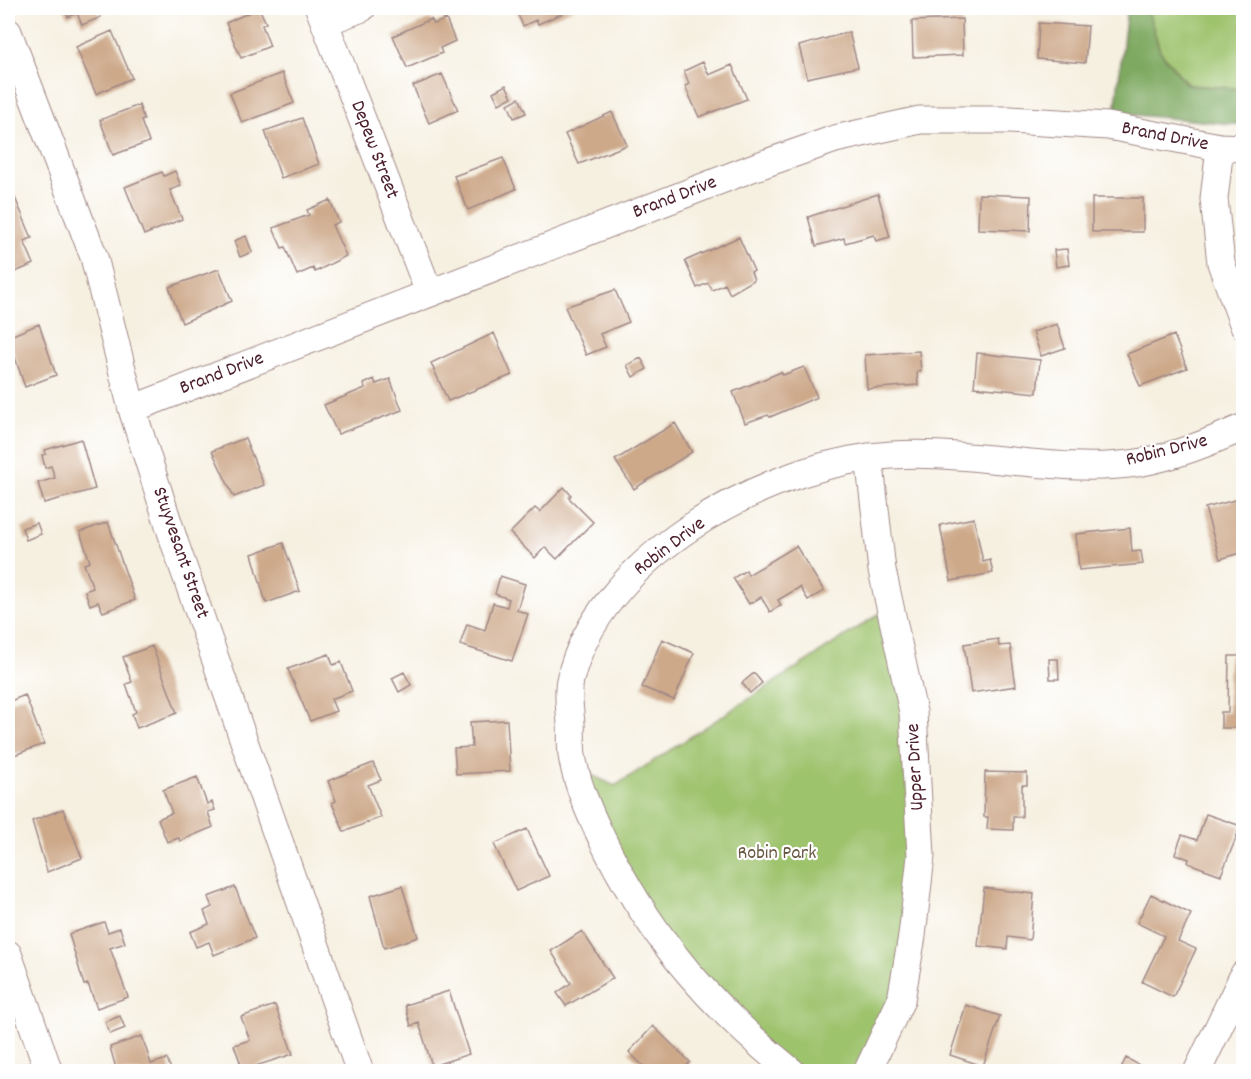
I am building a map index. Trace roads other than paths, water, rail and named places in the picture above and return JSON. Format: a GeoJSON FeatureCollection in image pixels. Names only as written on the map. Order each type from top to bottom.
{"type":"FeatureCollection","features":[{"type":"Feature","properties":{"kind":"street"},"geometry":{"type":"LineString","coordinates":[[322,15],[362,8]]}},
{"type":"Feature","properties":{"kind":"street","name":"Depew Street"},"geometry":{"type":"LineString","coordinates":[[322,15],[429,292]]}},
{"type":"Feature","properties":{"kind":"street","name":"Stuyvesant Street"},"geometry":{"type":"LineString","coordinates":[[8,32],[94,257],[132,409],[179,556],[360,1071]]}},
{"type":"Feature","properties":{"kind":"street","name":"Brand Drive"},"geometry":{"type":"LineString","coordinates":[[132,409],[429,292],[835,139],[920,120],[1010,120],[1108,126],[1232,147]]}},
{"type":"Feature","properties":{"kind":"street"},"geometry":{"type":"LineString","coordinates":[[1232,147],[1214,200],[1221,263],[1244,326]]}},
{"type":"Feature","properties":{"kind":"street","name":"Robin Drive"},"geometry":{"type":"LineString","coordinates":[[792,1071],[709,998],[664,945],[625,883],[595,825],[572,761],[569,682],[592,623],[634,572],[680,535],[746,494],[816,469],[869,457],[941,453],[1071,465],[1137,463],[1202,446],[1244,427]]}},
{"type":"Feature","properties":{"kind":"street","name":"Upper Drive"},"geometry":{"type":"LineString","coordinates":[[867,1071],[901,1000],[912,936],[921,856],[913,712],[882,570],[869,457]]}},
{"type":"Feature","properties":{"kind":"street"},"geometry":{"type":"LineString","coordinates":[[8,954],[49,1071]]}},
{"type":"Feature","properties":{"kind":"street"},"geometry":{"type":"LineString","coordinates":[[1197,1071],[1244,974]]}},
{"type":"Feature","properties":{"kind":"park label","name":"Robin Park"},"geometry":{"type":"Point","coordinates":[777,854]}}]}
